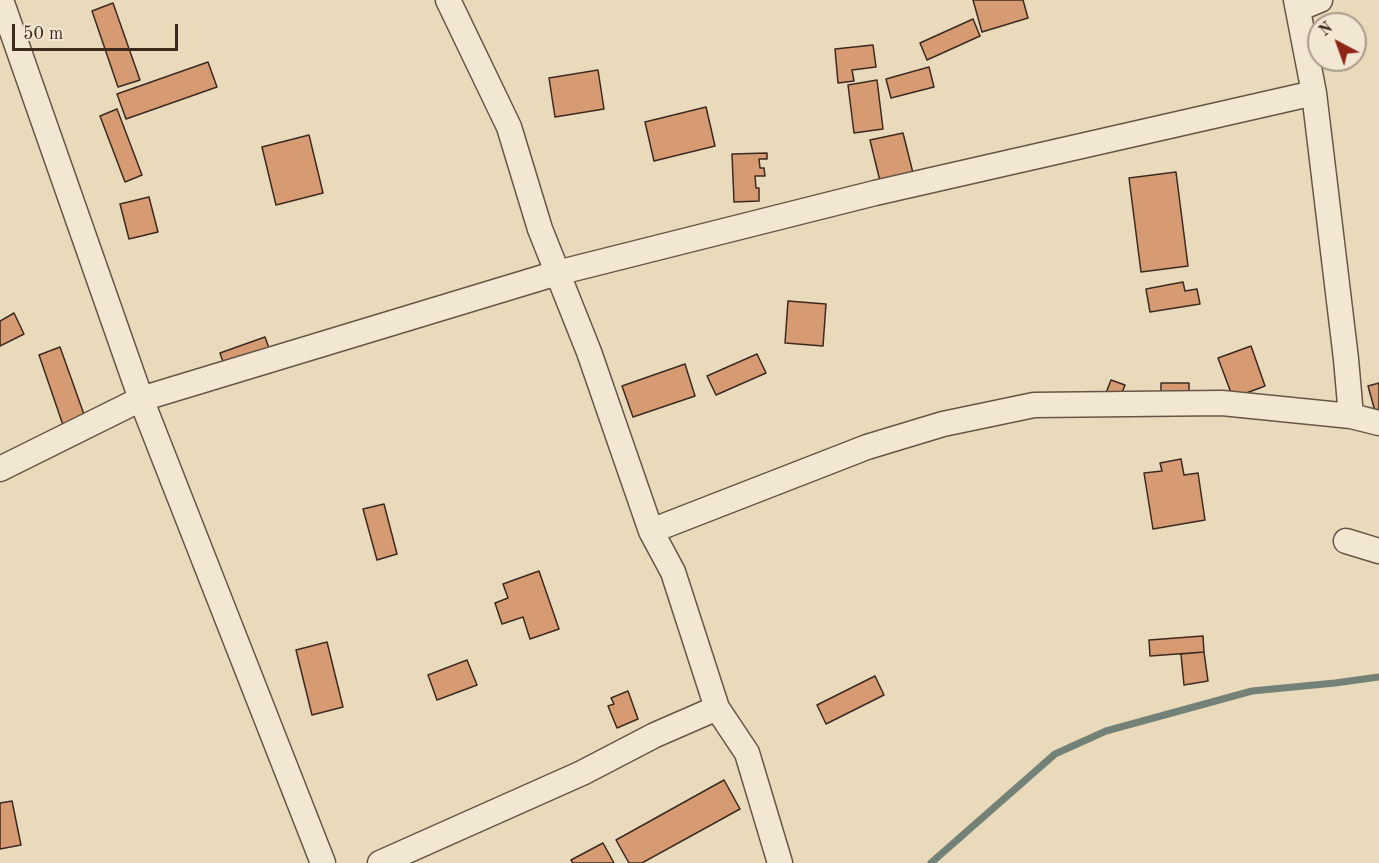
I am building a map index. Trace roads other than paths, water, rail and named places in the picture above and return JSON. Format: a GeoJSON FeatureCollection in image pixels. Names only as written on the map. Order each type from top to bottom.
{"type":"FeatureCollection","features":[{"type":"Feature","properties":{"kind":"street"},"geometry":{"type":"LineString","coordinates":[[1,0],[141,399],[323,863]]}},
{"type":"Feature","properties":{"kind":"street"},"geometry":{"type":"LineString","coordinates":[[448,0],[509,127],[540,230],[589,352],[651,531],[673,572],[717,708],[747,753],[780,863]]}},
{"type":"Feature","properties":{"kind":"street"},"geometry":{"type":"LineString","coordinates":[[1305,3],[1351,416]]}},
{"type":"Feature","properties":{"kind":"street"},"geometry":{"type":"LineString","coordinates":[[0,469],[141,399],[557,273],[875,193],[1314,93]]}},
{"type":"Feature","properties":{"kind":"street"},"geometry":{"type":"LineString","coordinates":[[651,531],[867,447],[943,424],[1034,405],[1222,403],[1351,416],[1379,423]]}},
{"type":"Feature","properties":{"kind":"street"},"geometry":{"type":"LineString","coordinates":[[1346,541],[1379,551]]}},
{"type":"Feature","properties":{"kind":"street"},"geometry":{"type":"LineString","coordinates":[[380,863],[582,773],[655,735],[717,708]]}},
{"type":"Feature","properties":{"kind":"waterway"},"geometry":{"type":"LineString","coordinates":[[931,863],[1055,754],[1106,731],[1252,691],[1379,677]]}}]}
